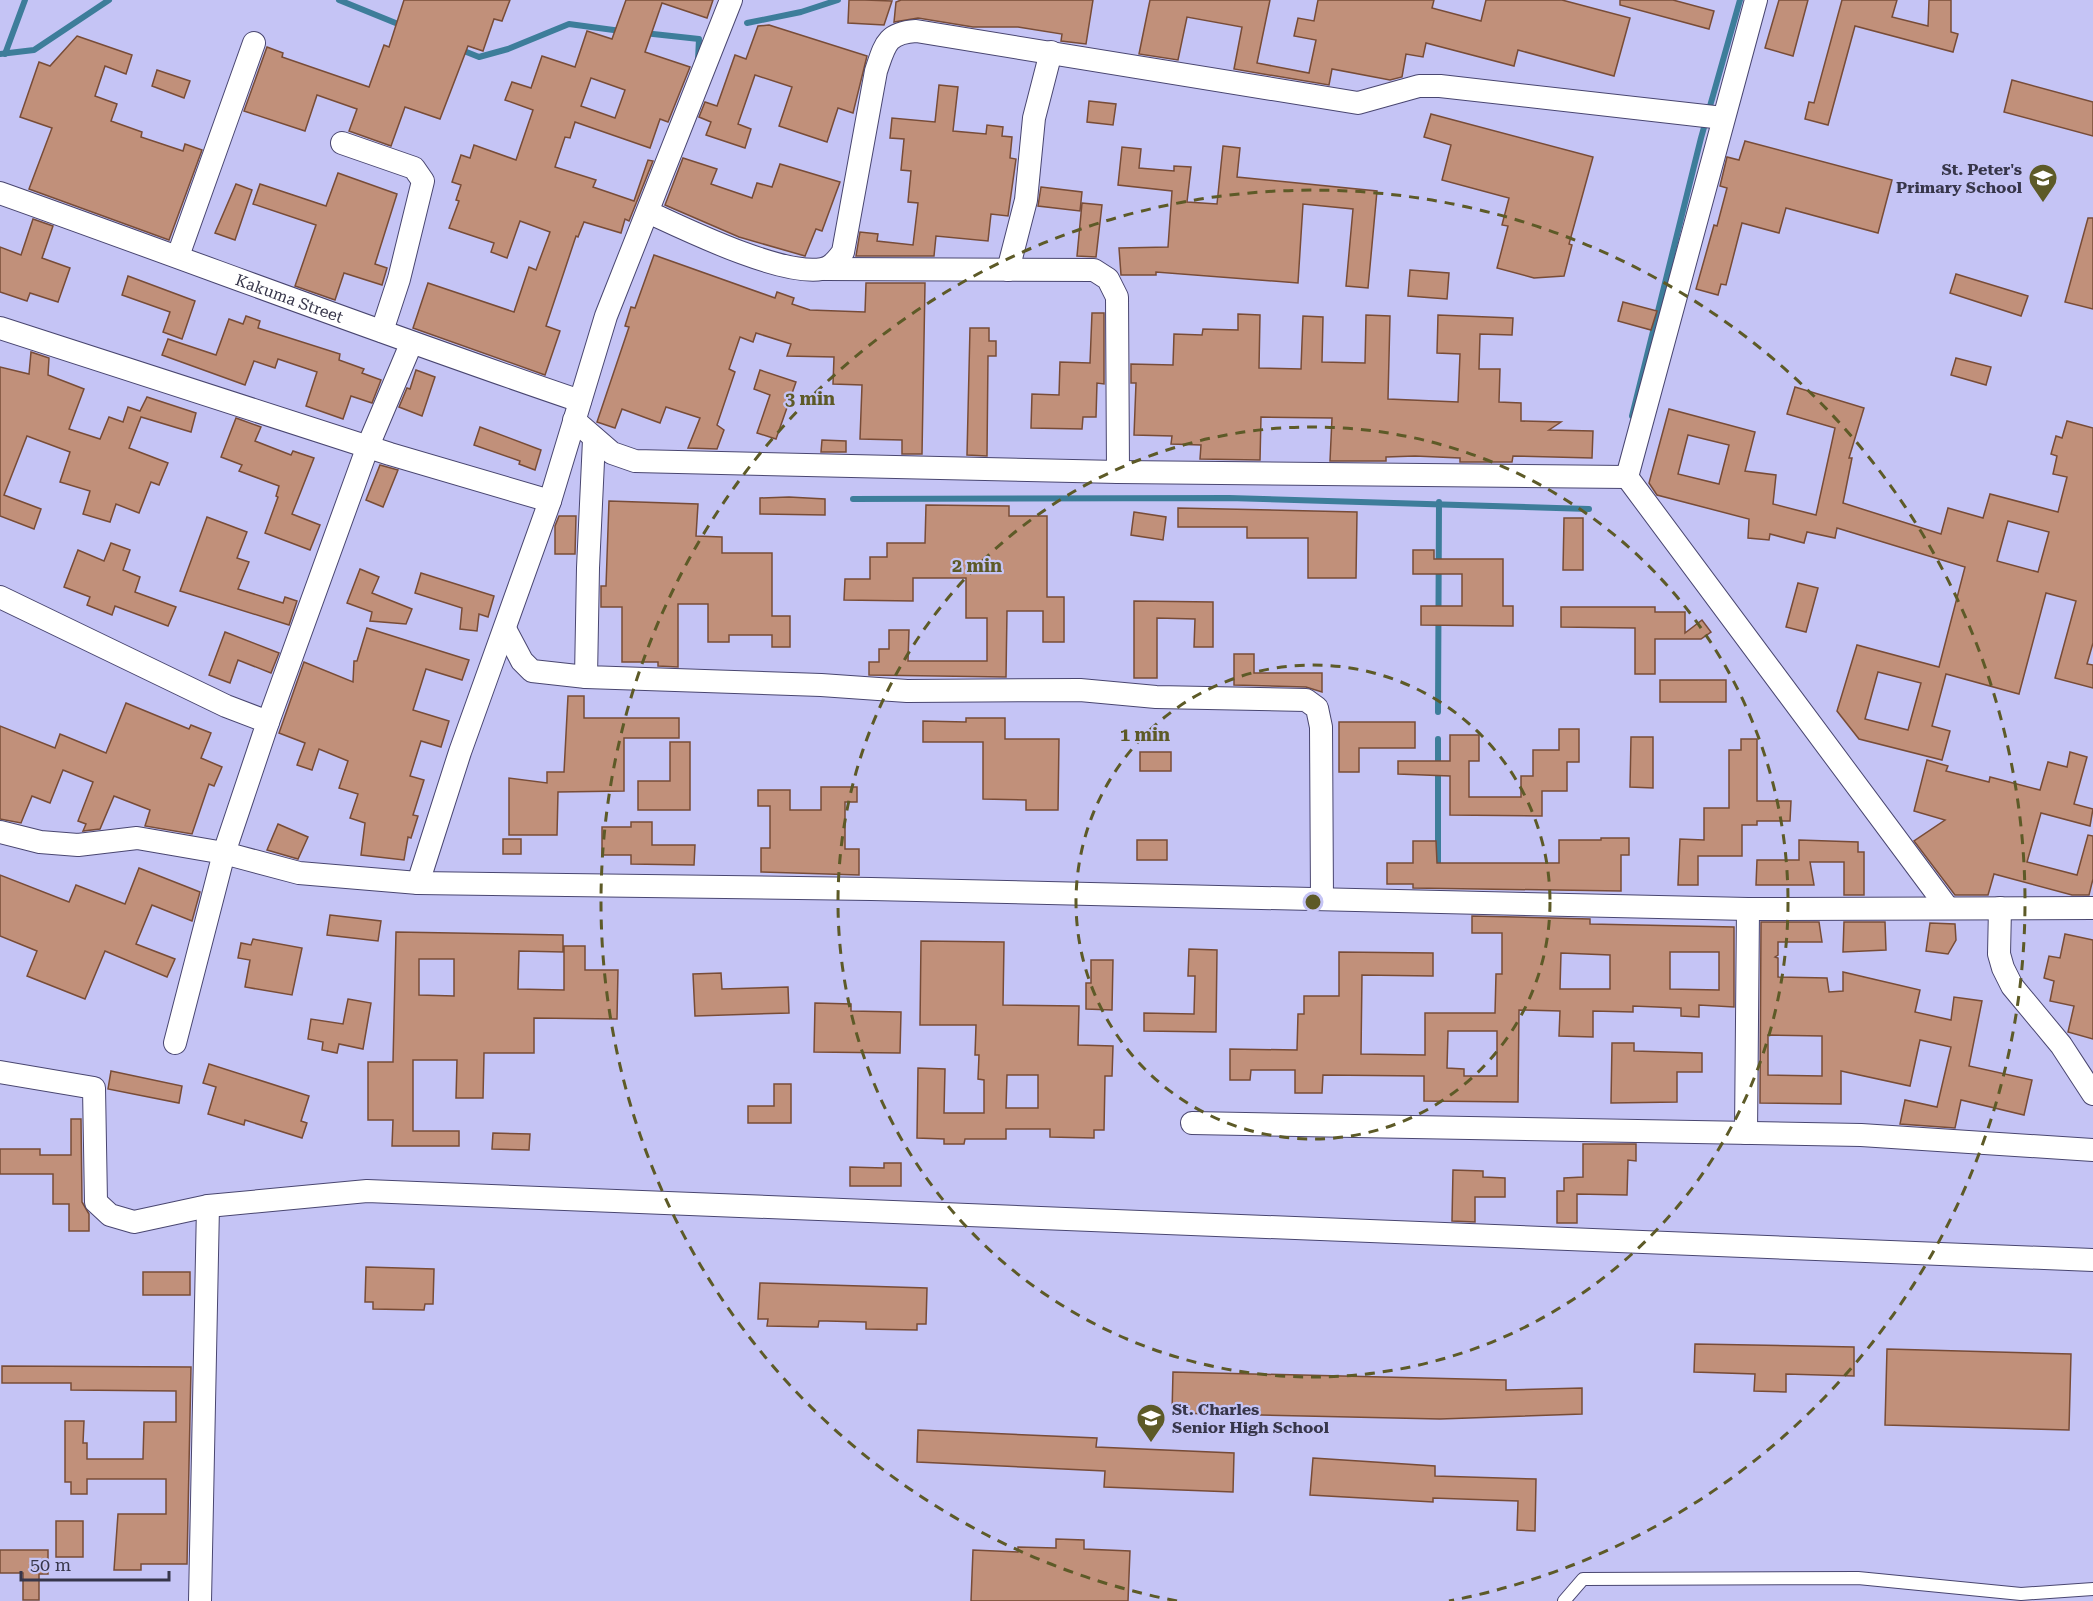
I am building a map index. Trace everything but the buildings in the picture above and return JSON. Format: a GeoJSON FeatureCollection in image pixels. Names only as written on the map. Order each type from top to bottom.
{"type":"FeatureCollection","features":[{"type":"Feature","properties":{"kind":"street"},"geometry":{"type":"LineString","coordinates":[[418,883],[460,752],[550,501],[606,316],[731,0]]}},
{"type":"Feature","properties":{"kind":"street"},"geometry":{"type":"LineString","coordinates":[[1627,477],[1756,0]]}},
{"type":"Feature","properties":{"kind":"street"},"geometry":{"type":"LineString","coordinates":[[825,269],[838,260],[843,252],[876,71],[886,42],[900,32],[916,31],[1358,102],[1419,86],[1440,86],[1723,118]]}},
{"type":"Feature","properties":{"kind":"street"},"geometry":{"type":"LineString","coordinates":[[178,256],[254,43]]}},
{"type":"Feature","properties":{"kind":"street"},"geometry":{"type":"LineString","coordinates":[[1008,270],[1026,200],[1034,118],[1051,52]]}},
{"type":"Feature","properties":{"kind":"street"},"geometry":{"type":"LineString","coordinates":[[342,142],[414,168],[423,181],[399,279],[382,331]]}},
{"type":"Feature","properties":{"kind":"street","name":"Kakuma Street"},"geometry":{"type":"LineString","coordinates":[[0,193],[382,331],[577,411]]}},
{"type":"Feature","properties":{"kind":"street"},"geometry":{"type":"LineString","coordinates":[[648,212],[730,249],[809,270],[1094,270],[1108,279],[1117,297],[1118,472]]}},
{"type":"Feature","properties":{"kind":"street"},"geometry":{"type":"LineString","coordinates":[[0,328],[368,446],[550,501]]}},
{"type":"Feature","properties":{"kind":"street"},"geometry":{"type":"LineString","coordinates":[[175,1043],[225,853],[268,722],[368,446],[411,344]]}},
{"type":"Feature","properties":{"kind":"street"},"geometry":{"type":"LineString","coordinates":[[577,411],[594,440],[612,453],[635,461],[1118,472],[1627,477]]}},
{"type":"Feature","properties":{"kind":"street"},"geometry":{"type":"LineString","coordinates":[[586,677],[594,440]]}},
{"type":"Feature","properties":{"kind":"street"},"geometry":{"type":"LineString","coordinates":[[1627,477],[1947,907]]}},
{"type":"Feature","properties":{"kind":"street"},"geometry":{"type":"LineString","coordinates":[[0,597],[226,706],[268,722]]}},
{"type":"Feature","properties":{"kind":"street"},"geometry":{"type":"LineString","coordinates":[[505,629],[522,661],[532,671],[586,677],[821,684],[907,691],[1080,690],[1156,697],[1306,700],[1317,708],[1321,726],[1322,899]]}},
{"type":"Feature","properties":{"kind":"street"},"geometry":{"type":"LineString","coordinates":[[0,832],[40,842],[78,845],[137,838],[225,853],[299,873],[418,883],[1748,909],[2093,908]]}},
{"type":"Feature","properties":{"kind":"street"},"geometry":{"type":"LineString","coordinates":[[2000,908],[1999,954],[2003,968],[2012,986],[2061,1045],[2093,1094]]}},
{"type":"Feature","properties":{"kind":"street"},"geometry":{"type":"LineString","coordinates":[[1746,1133],[1748,909]]}},
{"type":"Feature","properties":{"kind":"street"},"geometry":{"type":"LineString","coordinates":[[0,1072],[94,1088],[96,1202],[110,1215],[134,1222],[208,1206],[367,1191],[2093,1260]]}},
{"type":"Feature","properties":{"kind":"street"},"geometry":{"type":"LineString","coordinates":[[1192,1124],[1861,1135],[2093,1149]]}},
{"type":"Feature","properties":{"kind":"street"},"geometry":{"type":"LineString","coordinates":[[200,1601],[208,1206]]}},
{"type":"Feature","properties":{"kind":"lane"},"geometry":{"type":"LineString","coordinates":[[1564,1601],[1583,1578],[1858,1578],[2021,1594],[2093,1588]]}},
{"type":"Feature","properties":{"kind":"waterway"},"geometry":{"type":"LineString","coordinates":[[5,54],[25,0]]}},
{"type":"Feature","properties":{"kind":"waterway"},"geometry":{"type":"LineString","coordinates":[[0,54],[34,50],[109,0]]}},
{"type":"Feature","properties":{"kind":"waterway"},"geometry":{"type":"LineString","coordinates":[[339,0],[403,26]]}},
{"type":"Feature","properties":{"kind":"waterway"},"geometry":{"type":"LineString","coordinates":[[747,23],[801,12],[838,0]]}},
{"type":"Feature","properties":{"kind":"waterway"},"geometry":{"type":"LineString","coordinates":[[1632,416],[1701,138],[1740,0]]}},
{"type":"Feature","properties":{"kind":"waterway"},"geometry":{"type":"LineString","coordinates":[[459,49],[479,57],[508,49],[569,24],[621,31]]}},
{"type":"Feature","properties":{"kind":"waterway"},"geometry":{"type":"LineString","coordinates":[[644,33],[699,39],[698,60]]}},
{"type":"Feature","properties":{"kind":"waterway"},"geometry":{"type":"LineString","coordinates":[[853,499],[1229,498],[1589,509]]}},
{"type":"Feature","properties":{"kind":"waterway"},"geometry":{"type":"LineString","coordinates":[[1438,712],[1439,502]]}},
{"type":"Feature","properties":{"kind":"waterway"},"geometry":{"type":"LineString","coordinates":[[1438,739],[1438,870]]}},
{"type":"Feature","properties":{"kind":"place","name":"St. Peter's Primary School"},"geometry":{"type":"Point","coordinates":[2043,204]}},
{"type":"Feature","properties":{"kind":"place","name":"St. Charles Senior High School"},"geometry":{"type":"Point","coordinates":[1151,1444]}}]}
